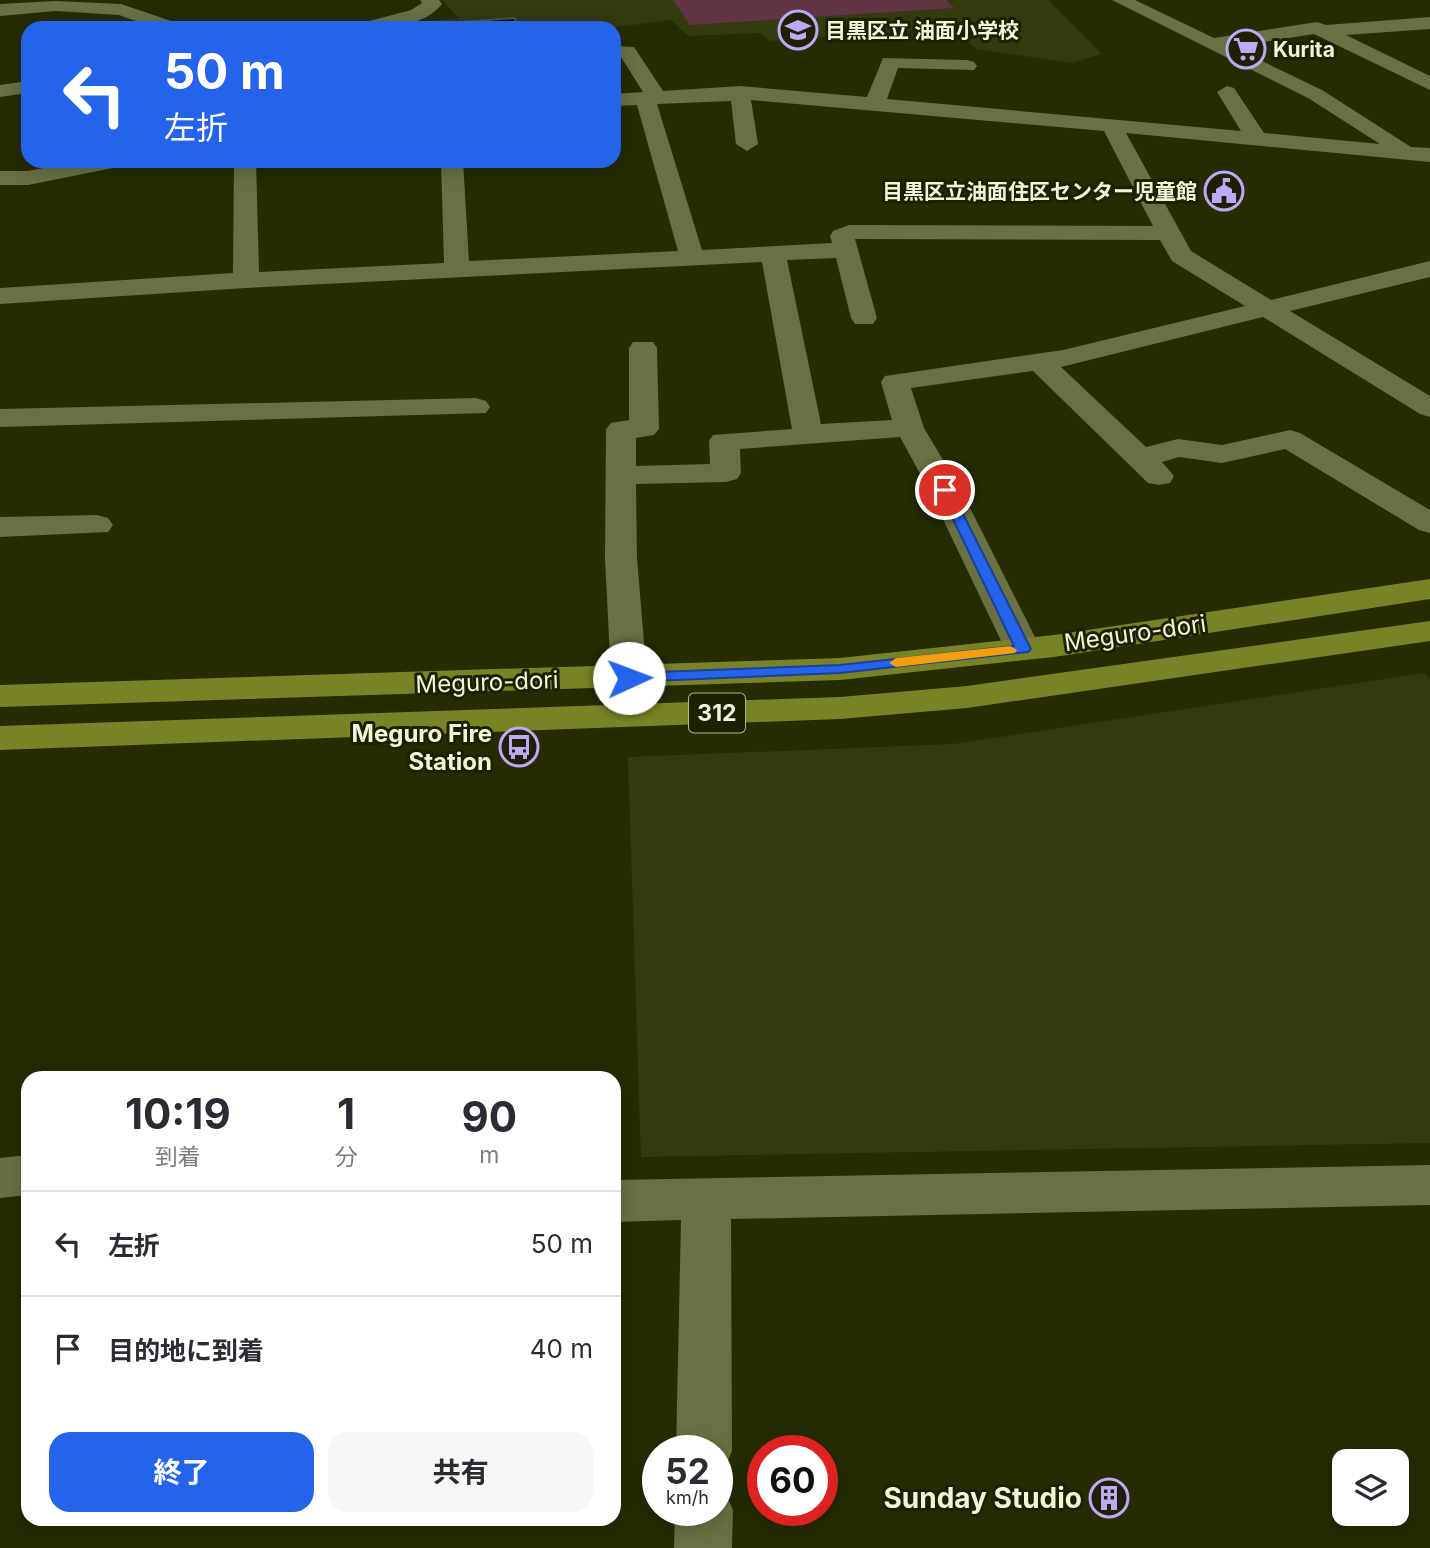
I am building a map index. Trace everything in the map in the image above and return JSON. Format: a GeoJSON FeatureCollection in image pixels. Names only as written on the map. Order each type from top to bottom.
{"type":"FeatureCollection","features":[{"type":"Feature","properties":{"kind":"main road","name":"Meguro-dori"},"geometry":{"type":"LineString","coordinates":[[0,696],[629,678],[840,669],[1023,649],[1430,589]]}},
{"type":"Feature","properties":{"kind":"main road","name":"Meguro-dori"},"geometry":{"type":"LineString","coordinates":[[0,738],[840,708],[967,697],[1430,631]]}},
{"type":"Feature","properties":{"kind":"street"},"geometry":{"type":"LineString","coordinates":[[121,10],[145,0]]}},
{"type":"Feature","properties":{"kind":"street"},"geometry":{"type":"LineString","coordinates":[[392,21],[418,14],[433,4],[429,0]]}},
{"type":"Feature","properties":{"kind":"street"},"geometry":{"type":"LineString","coordinates":[[1121,0],[1315,94],[1407,151],[1430,162]]}},
{"type":"Feature","properties":{"kind":"street"},"geometry":{"type":"LineString","coordinates":[[0,10],[56,6],[121,10],[153,21]]}},
{"type":"Feature","properties":{"kind":"street"},"geometry":{"type":"LineString","coordinates":[[1324,31],[1430,23]]}},
{"type":"Feature","properties":{"kind":"street"},"geometry":{"type":"LineString","coordinates":[[1212,44],[1317,28],[1430,84]]}},
{"type":"Feature","properties":{"kind":"street"},"geometry":{"type":"LineString","coordinates":[[621,51],[627,51],[651,98],[692,257]]}},
{"type":"Feature","properties":{"kind":"street"},"geometry":{"type":"LineString","coordinates":[[875,102],[890,62],[967,66]]}},
{"type":"Feature","properties":{"kind":"street"},"geometry":{"type":"LineString","coordinates":[[0,91],[21,88]]}},
{"type":"Feature","properties":{"kind":"street"},"geometry":{"type":"LineString","coordinates":[[621,100],[740,92],[875,102],[1112,127],[1430,155]]}},
{"type":"Feature","properties":{"kind":"street"},"geometry":{"type":"LineString","coordinates":[[740,92],[747,144]]}},
{"type":"Feature","properties":{"kind":"street"},"geometry":{"type":"LineString","coordinates":[[1227,92],[1258,140]]}},
{"type":"Feature","properties":{"kind":"street"},"geometry":{"type":"LineString","coordinates":[[1112,127],[1181,256],[1430,408]]}},
{"type":"Feature","properties":{"kind":"street"},"geometry":{"type":"LineString","coordinates":[[0,178],[28,178],[78,168]]}},
{"type":"Feature","properties":{"kind":"street"},"geometry":{"type":"LineString","coordinates":[[245,168],[246,280]]}},
{"type":"Feature","properties":{"kind":"street"},"geometry":{"type":"LineString","coordinates":[[452,168],[457,269]]}},
{"type":"Feature","properties":{"kind":"street"},"geometry":{"type":"LineString","coordinates":[[864,318],[842,236],[849,232],[1170,233]]}},
{"type":"Feature","properties":{"kind":"street"},"geometry":{"type":"LineString","coordinates":[[0,296],[246,280],[846,250]]}},
{"type":"Feature","properties":{"kind":"street"},"geometry":{"type":"LineString","coordinates":[[773,254],[808,433]]}},
{"type":"Feature","properties":{"kind":"street"},"geometry":{"type":"LineString","coordinates":[[1023,649],[945,490],[908,428],[895,382],[1063,358],[1430,269]]}},
{"type":"Feature","properties":{"kind":"street"},"geometry":{"type":"LineString","coordinates":[[629,678],[621,514],[621,429],[644,429],[643,348]]}},
{"type":"Feature","properties":{"kind":"street"},"geometry":{"type":"LineString","coordinates":[[1039,361],[1150,467],[1178,448],[1222,454],[1290,439],[1430,523]]}},
{"type":"Feature","properties":{"kind":"street"},"geometry":{"type":"LineString","coordinates":[[0,418],[476,407]]}},
{"type":"Feature","properties":{"kind":"street"},"geometry":{"type":"LineString","coordinates":[[622,475],[726,473],[724,441],[792,439],[808,433],[908,428]]}},
{"type":"Feature","properties":{"kind":"street"},"geometry":{"type":"LineString","coordinates":[[0,527],[97,525]]}},
{"type":"Feature","properties":{"kind":"street"},"geometry":{"type":"LineString","coordinates":[[0,1178],[21,1176]]}},
{"type":"Feature","properties":{"kind":"street"},"geometry":{"type":"LineString","coordinates":[[621,1200],[1430,1185]]}},
{"type":"Feature","properties":{"kind":"street"},"geometry":{"type":"LineString","coordinates":[[704,1435],[706,1198]]}},
{"type":"Feature","properties":{"kind":"street"},"geometry":{"type":"LineString","coordinates":[[703,1548],[704,1526]]}},
{"type":"Feature","properties":{"kind":"shaded area","name":"目黒区立 油面小学校"},"geometry":{"type":"Polygon","coordinates":[[[442,0],[1048,0],[1102,54],[1072,63],[977,49],[951,28],[770,41],[759,33],[688,36],[671,20],[621,26],[621,21],[431,21],[459,18],[442,0]]]}},
{"type":"Feature","properties":{"kind":"shaded area"},"geometry":{"type":"Polygon","coordinates":[[[673,0],[946,0],[954,8],[690,25],[673,0]]]}},
{"type":"Feature","properties":{"kind":"shaded area"},"geometry":{"type":"Polygon","coordinates":[[[514,18],[516,21],[477,21],[514,18]]]}},
{"type":"Feature","properties":{"kind":"shaded area"},"geometry":{"type":"Polygon","coordinates":[[[1424,673],[1430,679],[1430,1143],[641,1157],[628,757],[953,744],[1424,673]]]}},
{"type":"Feature","properties":{"kind":"slow traffic"},"geometry":{"type":"LineString","coordinates":[[896,663],[1010,650]]}},
{"type":"Feature","properties":{"kind":"place","name":"目黒区立 油面小学校"},"geometry":{"type":"Point","coordinates":[798,30]}},
{"type":"Feature","properties":{"kind":"place","name":"Kurita"},"geometry":{"type":"Point","coordinates":[1246,49]}},
{"type":"Feature","properties":{"kind":"place","name":"目黒区立油面住区センター児童館"},"geometry":{"type":"Point","coordinates":[1224,191]}},
{"type":"Feature","properties":{"kind":"place","name":"Meguro Fire Station"},"geometry":{"type":"Point","coordinates":[519,747]}},
{"type":"Feature","properties":{"kind":"place","name":"Sunday Studio"},"geometry":{"type":"Point","coordinates":[1109,1498]}},
{"type":"Feature","properties":{"kind":"route"},"geometry":{"type":"LineString","coordinates":[[629,678],[840,669],[1023,649],[945,490]]}}]}
